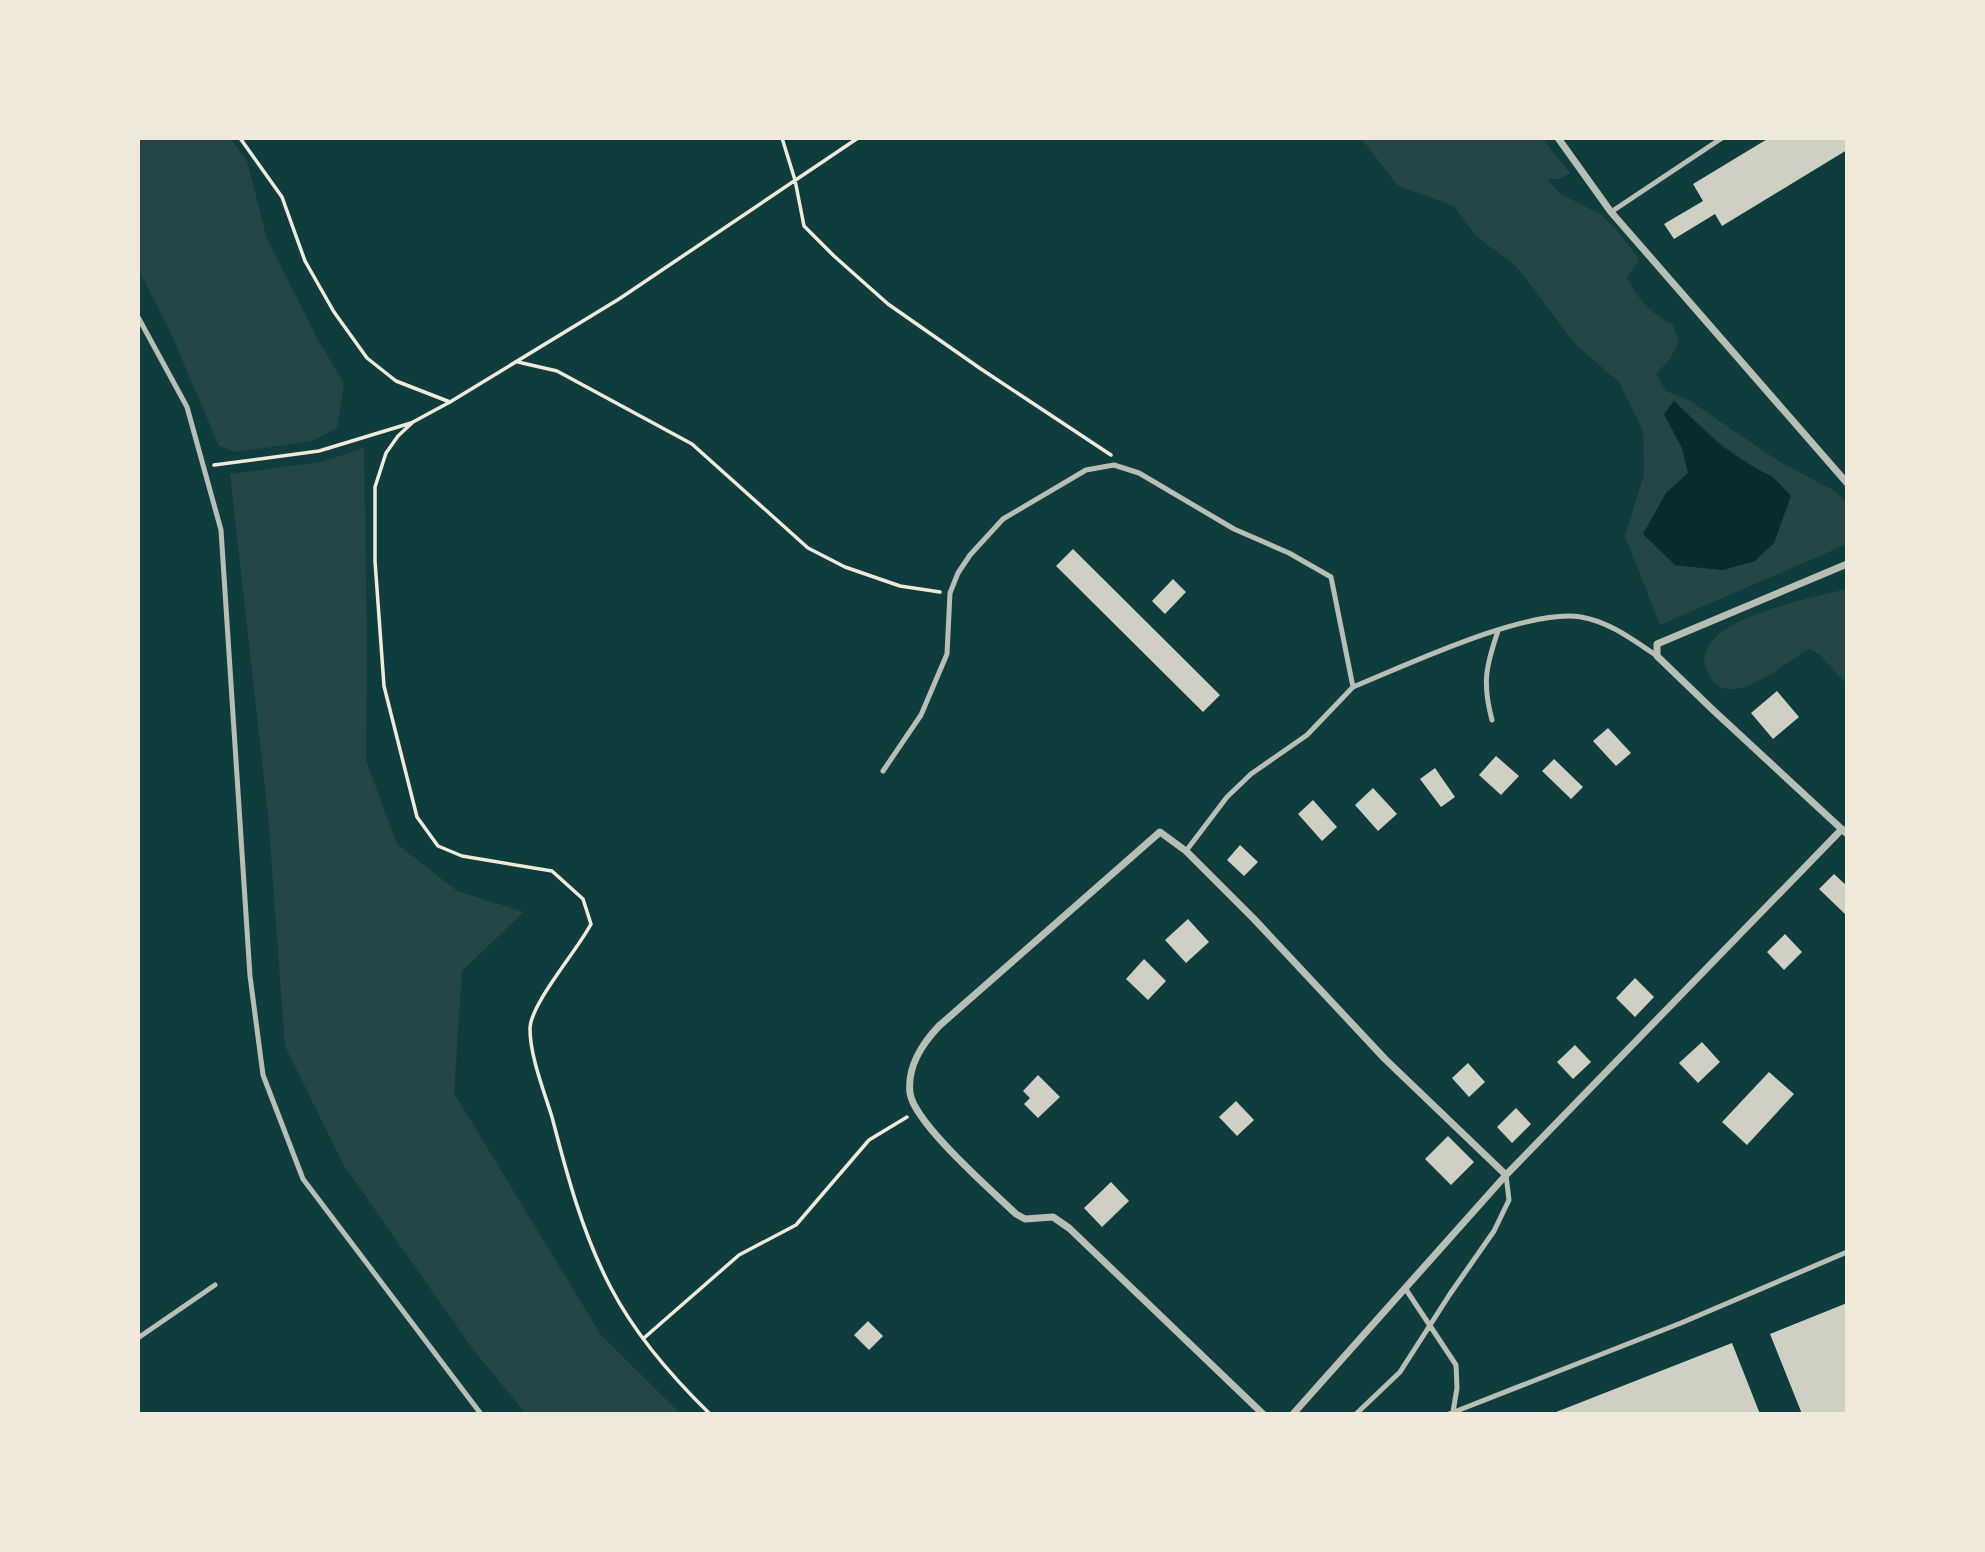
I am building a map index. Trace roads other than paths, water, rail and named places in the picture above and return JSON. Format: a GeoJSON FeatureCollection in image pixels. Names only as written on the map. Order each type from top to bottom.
{"type":"FeatureCollection","features":[{"type":"Feature","properties":{"kind":"street"},"geometry":{"type":"LineString","coordinates":[[1558,138],[1611,212],[1847,483]]}},
{"type":"Feature","properties":{"kind":"street"},"geometry":{"type":"LineString","coordinates":[[1293,1414],[1506,1175],[1844,832],[1657,656],[1657,643],[1847,564]]}},
{"type":"Feature","properties":{"kind":"street"},"geometry":{"type":"LineString","coordinates":[[1263,1414],[1069,1228],[1053,1217],[1025,1219],[1016,1214],[961,1162],[916,1111],[910,1093],[912,1066],[923,1043],[939,1026],[1160,832],[1186,851],[1254,919],[1385,1059],[1506,1175]]}},
{"type":"Feature","properties":{"kind":"lane"},"geometry":{"type":"LineString","coordinates":[[1611,212],[1722,138]]}},
{"type":"Feature","properties":{"kind":"lane"},"geometry":{"type":"LineString","coordinates":[[138,317],[187,407],[220,530],[250,976],[263,1075],[303,1179],[481,1414]]}},
{"type":"Feature","properties":{"kind":"lane"},"geometry":{"type":"LineString","coordinates":[[883,771],[920,715],[947,654],[950,593],[957,573],[1003,519],[1086,470],[1114,465],[1139,473],[1234,529],[1289,553],[1331,578],[1353,687]]}},
{"type":"Feature","properties":{"kind":"lane"},"geometry":{"type":"LineString","coordinates":[[1186,851],[1227,797],[1251,774],[1307,735],[1353,687],[1498,631],[1541,618],[1580,617],[1608,624],[1657,656]]}},
{"type":"Feature","properties":{"kind":"lane"},"geometry":{"type":"LineString","coordinates":[[1492,720],[1485,694],[1488,660],[1498,631]]}},
{"type":"Feature","properties":{"kind":"lane"},"geometry":{"type":"LineString","coordinates":[[1356,1414],[1401,1372],[1494,1231],[1509,1200],[1506,1175]]}},
{"type":"Feature","properties":{"kind":"lane"},"geometry":{"type":"LineString","coordinates":[[1451,1413],[1681,1323],[1847,1252]]}},
{"type":"Feature","properties":{"kind":"lane"},"geometry":{"type":"LineString","coordinates":[[138,1338],[215,1285]]}},
{"type":"Feature","properties":{"kind":"lane"},"geometry":{"type":"LineString","coordinates":[[1405,1288],[1456,1365],[1457,1388],[1451,1413]]}}]}
